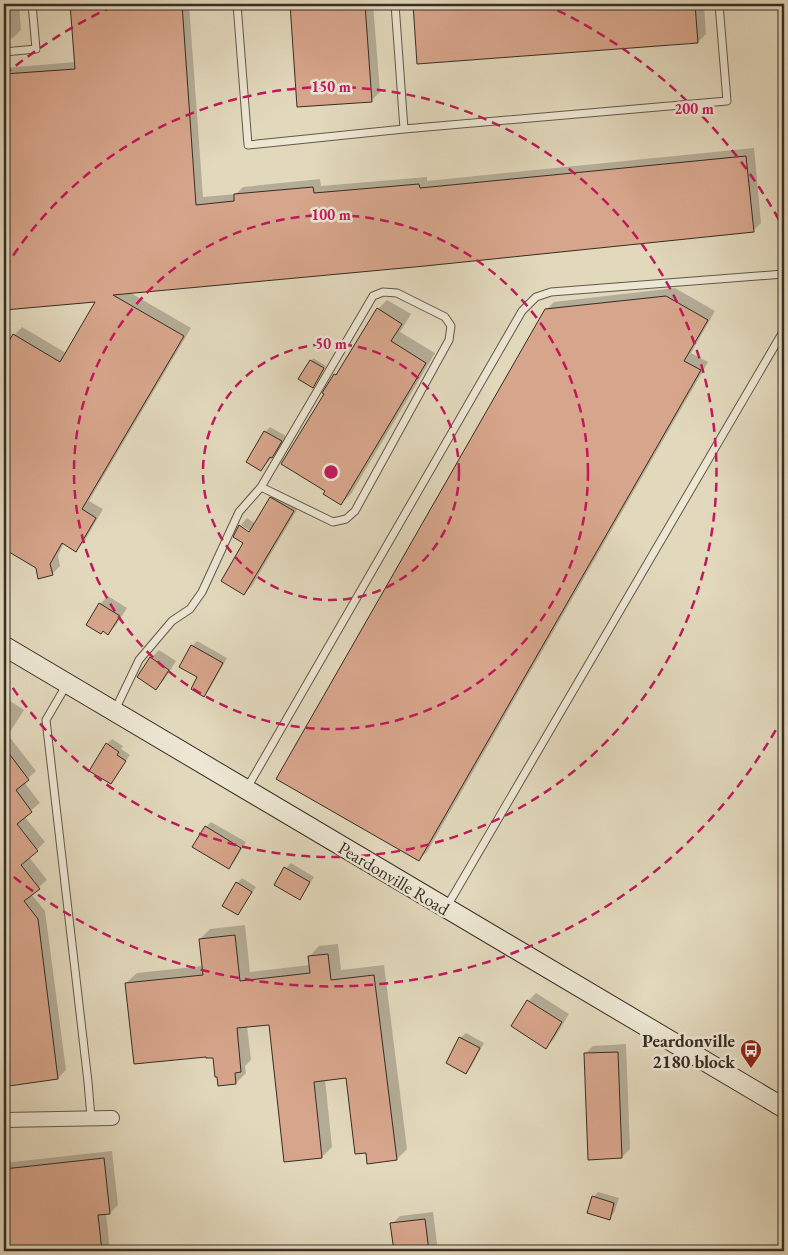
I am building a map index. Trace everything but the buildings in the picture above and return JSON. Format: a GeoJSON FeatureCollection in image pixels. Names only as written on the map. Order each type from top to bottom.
{"type":"FeatureCollection","features":[{"type":"Feature","properties":{"kind":"street","name":"Peardonville Road"},"geometry":{"type":"LineString","coordinates":[[4,646],[784,1108]]}},
{"type":"Feature","properties":{"kind":"street"},"geometry":{"type":"LineString","coordinates":[[4,1120],[112,1118]]}},
{"type":"Feature","properties":{"kind":"lane"},"geometry":{"type":"LineString","coordinates":[[4,52],[36,49],[32,4]]}},
{"type":"Feature","properties":{"kind":"lane"},"geometry":{"type":"LineString","coordinates":[[237,4],[248,144],[727,101],[719,4]]}},
{"type":"Feature","properties":{"kind":"lane"},"geometry":{"type":"LineString","coordinates":[[395,4],[404,129]]}},
{"type":"Feature","properties":{"kind":"lane"},"geometry":{"type":"LineString","coordinates":[[246,790],[522,311],[536,297],[551,292],[784,274]]}},
{"type":"Feature","properties":{"kind":"lane"},"geometry":{"type":"LineString","coordinates":[[114,712],[139,660],[172,622],[190,609],[202,592],[239,512],[261,487],[373,296],[383,292],[397,293],[445,317],[451,326],[449,340],[355,511],[346,519],[333,522],[261,487]]}},
{"type":"Feature","properties":{"kind":"lane"},"geometry":{"type":"LineString","coordinates":[[446,908],[784,330]]}},
{"type":"Feature","properties":{"kind":"lane"},"geometry":{"type":"LineString","coordinates":[[67,684],[46,720],[91,1118]]}},
{"type":"Feature","properties":{"kind":"place","name":"Peardonville 2180 block"},"geometry":{"type":"Point","coordinates":[751,1069]}}]}
